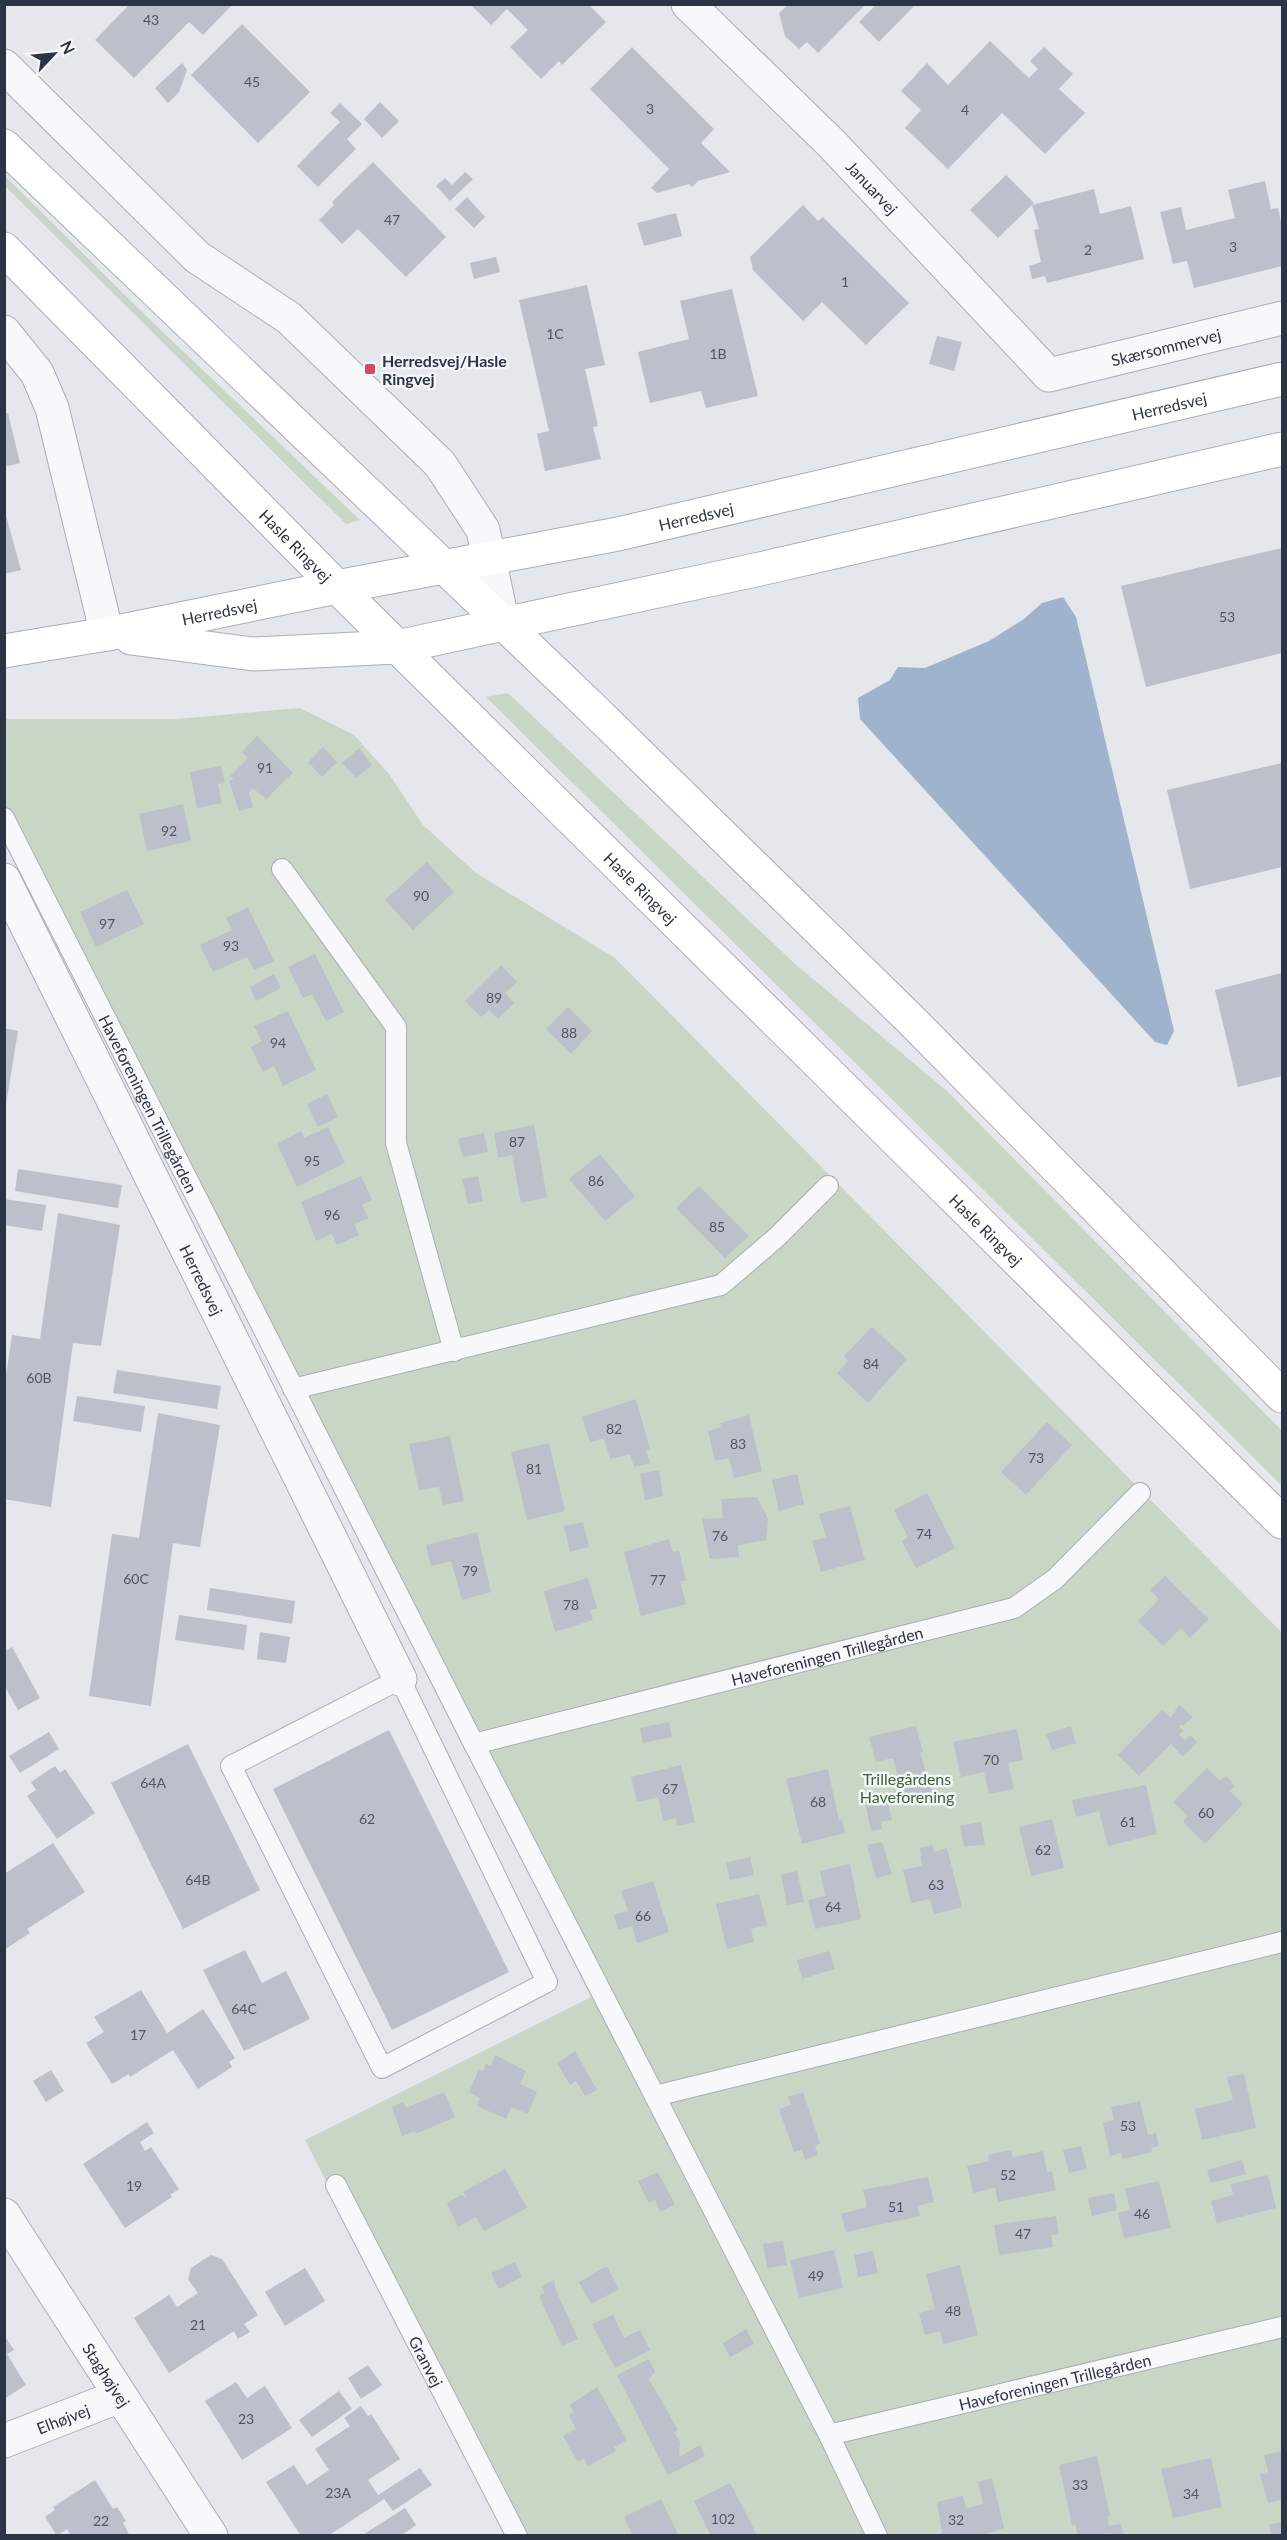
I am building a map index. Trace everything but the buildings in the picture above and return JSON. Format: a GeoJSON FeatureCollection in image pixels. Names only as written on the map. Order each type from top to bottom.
{"type":"FeatureCollection","features":[{"type":"Feature","properties":{"kind":"main road"},"geometry":{"type":"LineString","coordinates":[[4,146],[503,624],[911,1020],[1282,1396]]}},
{"type":"Feature","properties":{"kind":"main road","name":"Hasle Ringvej"},"geometry":{"type":"LineString","coordinates":[[4,249],[397,647],[1282,1522]]}},
{"type":"Feature","properties":{"kind":"main road","name":"Herredsvej"},"geometry":{"type":"LineString","coordinates":[[4,651],[106,634],[337,587],[618,534],[1282,379]]}},
{"type":"Feature","properties":{"kind":"main road","name":"Herredsvej"},"geometry":{"type":"LineString","coordinates":[[106,634],[253,654],[397,647],[760,569],[1282,449]]}},
{"type":"Feature","properties":{"kind":"street","name":"Januarvej"},"geometry":{"type":"LineString","coordinates":[[688,4],[832,144],[1049,375]]}},
{"type":"Feature","properties":{"kind":"street"},"geometry":{"type":"LineString","coordinates":[[4,66],[197,257],[289,318],[440,464],[483,530],[503,624]]}},
{"type":"Feature","properties":{"kind":"street","name":"Skærsommervej"},"geometry":{"type":"LineString","coordinates":[[1049,375],[1282,318]]}},
{"type":"Feature","properties":{"kind":"street"},"geometry":{"type":"LineString","coordinates":[[4,332],[37,373],[52,408],[106,634]]}},
{"type":"Feature","properties":{"kind":"street","name":"Herredsvej"},"geometry":{"type":"LineString","coordinates":[[4,880],[400,1679]]}},
{"type":"Feature","properties":{"kind":"street","name":"Staghøjvej"},"geometry":{"type":"LineString","coordinates":[[4,2215],[211,2535]]}},
{"type":"Feature","properties":{"kind":"street","name":"Elhøjvej"},"geometry":{"type":"LineString","coordinates":[[4,2442],[120,2396]]}},
{"type":"Feature","properties":{"kind":"lane","name":"Haveforeningen Trillegården"},"geometry":{"type":"LineString","coordinates":[[4,818],[474,1744],[829,2435],[877,2535]]}},
{"type":"Feature","properties":{"kind":"lane"},"geometry":{"type":"LineString","coordinates":[[282,868],[396,1028],[396,1143],[454,1351]]}},
{"type":"Feature","properties":{"kind":"lane"},"geometry":{"type":"LineString","coordinates":[[293,1389],[721,1285],[777,1237],[828,1186]]}},
{"type":"Feature","properties":{"kind":"lane","name":"Haveforeningen Trillegården"},"geometry":{"type":"LineString","coordinates":[[474,1744],[1014,1608],[1055,1579],[1140,1493]]}},
{"type":"Feature","properties":{"kind":"lane"},"geometry":{"type":"LineString","coordinates":[[400,1679],[547,1982],[382,2068],[231,1766],[400,1679]]}},
{"type":"Feature","properties":{"kind":"lane"},"geometry":{"type":"LineString","coordinates":[[655,2096],[1282,1942]]}},
{"type":"Feature","properties":{"kind":"lane","name":"Granvej"},"geometry":{"type":"LineString","coordinates":[[336,2185],[517,2535]]}},
{"type":"Feature","properties":{"kind":"lane","name":"Haveforeningen Trillegården"},"geometry":{"type":"LineString","coordinates":[[829,2435],[1282,2327]]}},
{"type":"Feature","properties":{"kind":"green space"},"geometry":{"type":"Polygon","coordinates":[[[5,176],[146,316],[360,520],[346,524],[5,186],[5,176]]]}},
{"type":"Feature","properties":{"kind":"green space"},"geometry":{"type":"Polygon","coordinates":[[[508,693],[794,963],[947,1091],[1282,1431],[1282,1486],[486,697],[508,693]]]}},
{"type":"Feature","properties":{"kind":"green space","name":"Trillegårdens Haveforening"},"geometry":{"type":"Polygon","coordinates":[[[300,708],[354,735],[389,774],[423,825],[476,873],[615,958],[1282,1633],[1282,2535],[508,2535],[305,2140],[591,1997],[5,809],[5,719],[176,719],[300,708]]]}},
{"type":"Feature","properties":{"kind":"water"},"geometry":{"type":"Polygon","coordinates":[[[1063,597],[1076,617],[1174,1031],[1167,1045],[1155,1042],[860,719],[858,698],[890,680],[898,667],[925,668],[989,641],[1024,619],[1042,603],[1063,597]]]}},
{"type":"Feature","properties":{"kind":"place","name":"Herredsvej/Hasle Ringvej"},"geometry":{"type":"Point","coordinates":[370,369]}}]}
